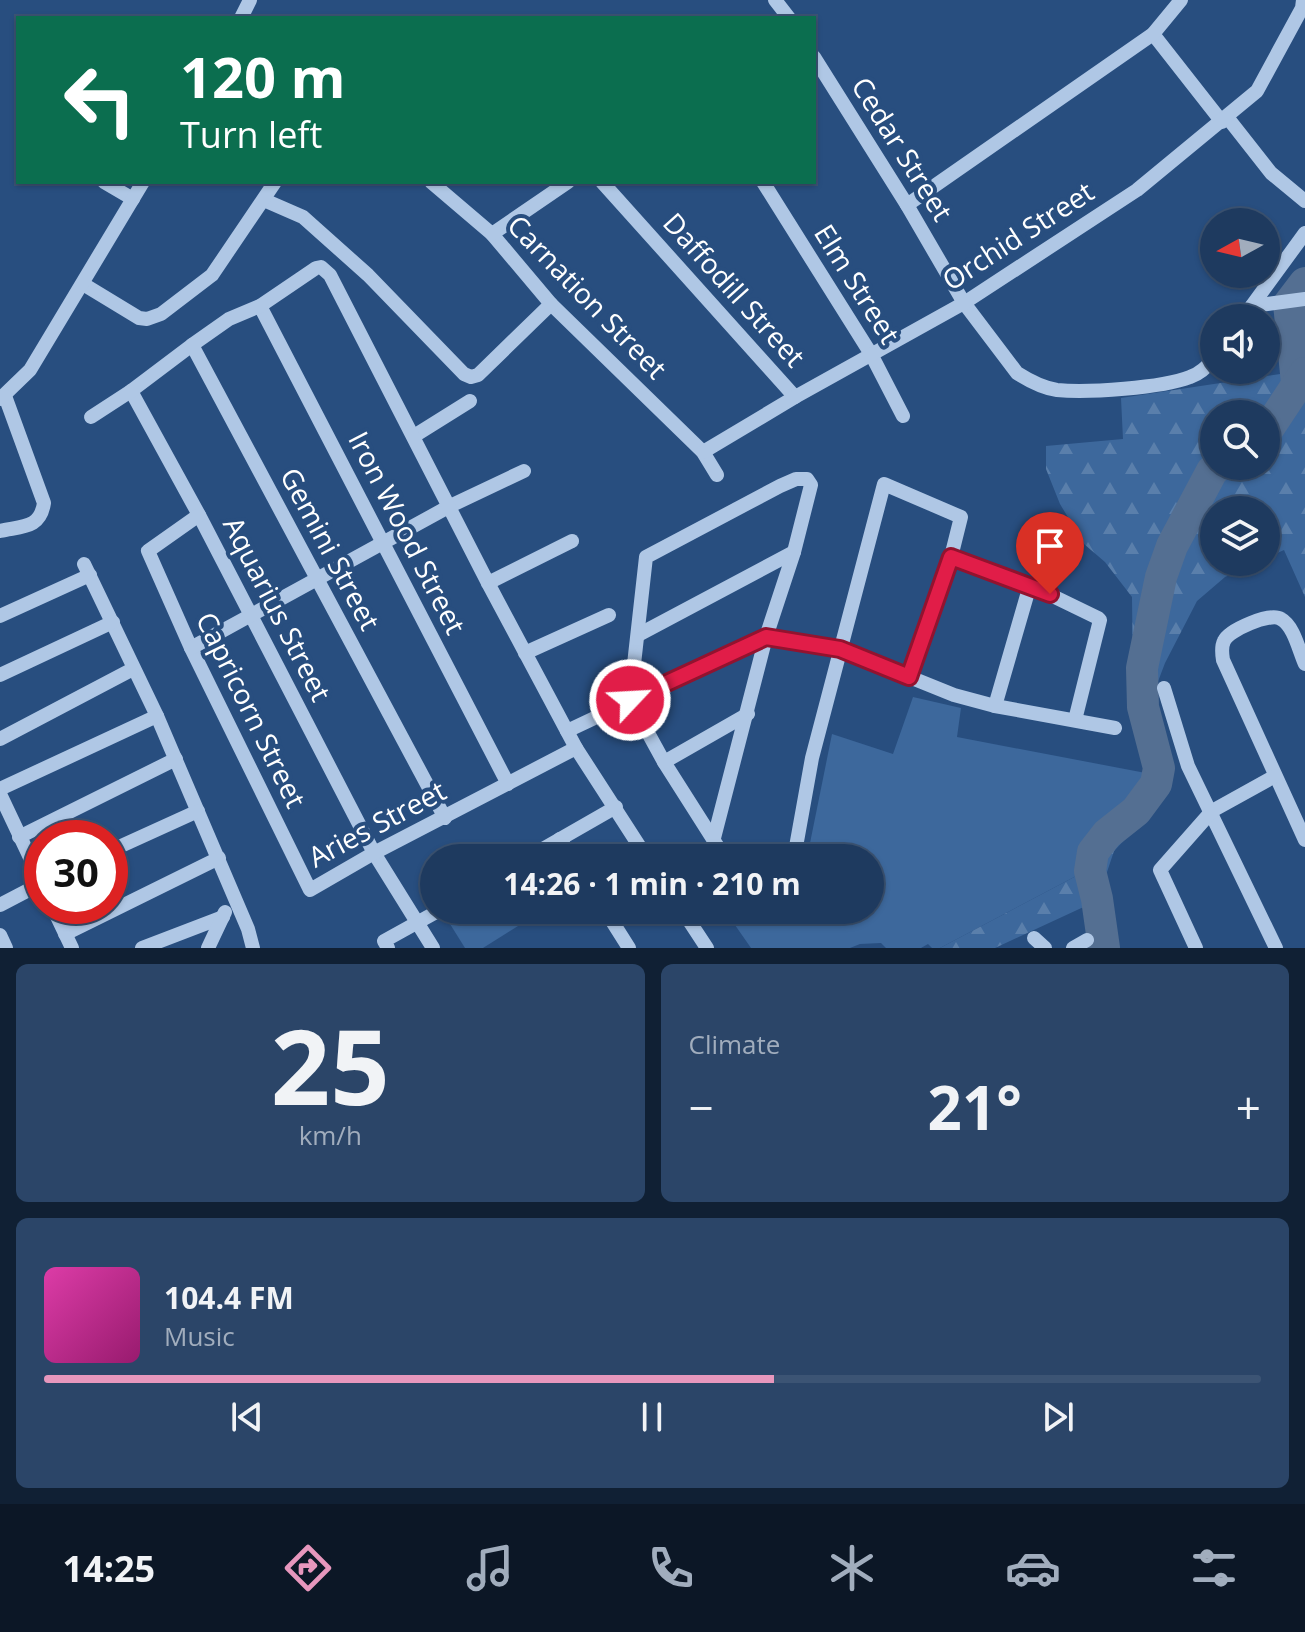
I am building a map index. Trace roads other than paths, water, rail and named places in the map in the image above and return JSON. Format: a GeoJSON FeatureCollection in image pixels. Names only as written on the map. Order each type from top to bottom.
{"type":"FeatureCollection","features":[{"type":"Feature","properties":{"kind":"street"},"geometry":{"type":"LineString","coordinates":[[775,0],[787,16]]}},
{"type":"Feature","properties":{"kind":"street"},"geometry":{"type":"LineString","coordinates":[[907,205],[1153,34],[1181,0]]}},
{"type":"Feature","properties":{"kind":"street","name":"Orchid Street"},"geometry":{"type":"LineString","coordinates":[[703,452],[964,303],[1137,190],[1257,91],[1302,8],[1303,0]]}},
{"type":"Feature","properties":{"kind":"street"},"geometry":{"type":"LineString","coordinates":[[1153,34],[1271,173],[1305,201]]}},
{"type":"Feature","properties":{"kind":"street","name":"Cedar Street"},"geometry":{"type":"LineString","coordinates":[[816,60],[964,303],[1017,373],[1056,390],[1130,387],[1176,381],[1194,376],[1200,371]]}},
{"type":"Feature","properties":{"kind":"street"},"geometry":{"type":"LineString","coordinates":[[107,184],[133,199]]}},
{"type":"Feature","properties":{"kind":"street"},"geometry":{"type":"LineString","coordinates":[[0,531],[37,521],[42,515],[44,503],[3,398],[30,370],[142,184]]}},
{"type":"Feature","properties":{"kind":"street"},"geometry":{"type":"LineString","coordinates":[[83,284],[139,318],[147,319],[161,314],[212,275],[274,184]]}},
{"type":"Feature","properties":{"kind":"street","name":"Carnation Street"},"geometry":{"type":"LineString","coordinates":[[433,184],[492,234],[551,304],[703,452],[717,475]]}},
{"type":"Feature","properties":{"kind":"street"},"geometry":{"type":"LineString","coordinates":[[492,234],[565,184]]}},
{"type":"Feature","properties":{"kind":"street","name":"Daffodill Street"},"geometry":{"type":"LineString","coordinates":[[604,184],[795,397]]}},
{"type":"Feature","properties":{"kind":"street","name":"Elm Street"},"geometry":{"type":"LineString","coordinates":[[764,184],[871,354],[903,416]]}},
{"type":"Feature","properties":{"kind":"street"},"geometry":{"type":"LineString","coordinates":[[264,200],[303,217],[368,275],[464,374],[471,377],[478,375],[551,304]]}},
{"type":"Feature","properties":{"kind":"street"},"geometry":{"type":"LineString","coordinates":[[1254,304],[1305,233]]}},
{"type":"Feature","properties":{"kind":"street"},"geometry":{"type":"LineString","coordinates":[[91,417],[229,319],[260,306],[310,271],[321,267],[330,275],[576,748],[638,844]]}},
{"type":"Feature","properties":{"kind":"street"},"geometry":{"type":"LineString","coordinates":[[1268,304],[1303,299]]}},
{"type":"Feature","properties":{"kind":"street","name":"Iron Wood Street"},"geometry":{"type":"LineString","coordinates":[[260,306],[508,784]]}},
{"type":"Feature","properties":{"kind":"street","name":"Gemini Street"},"geometry":{"type":"LineString","coordinates":[[192,345],[445,818]]}},
{"type":"Feature","properties":{"kind":"street","name":"Aquarius Street"},"geometry":{"type":"LineString","coordinates":[[131,391],[199,515],[374,853],[433,948]]}},
{"type":"Feature","properties":{"kind":"street"},"geometry":{"type":"LineString","coordinates":[[414,436],[470,401]]}},
{"type":"Feature","properties":{"kind":"street"},"geometry":{"type":"LineString","coordinates":[[191,648],[450,506],[524,471]]}},
{"type":"Feature","properties":{"kind":"street"},"geometry":{"type":"LineString","coordinates":[[714,838],[766,637],[794,552],[811,485],[804,477],[780,486],[646,557],[630,700],[664,762],[717,844]]}},
{"type":"Feature","properties":{"kind":"street"},"geometry":{"type":"LineString","coordinates":[[797,844],[812,758],[884,484],[961,517],[951,557],[909,677]]}},
{"type":"Feature","properties":{"kind":"street","name":"Capricorn Street"},"geometry":{"type":"LineString","coordinates":[[199,515],[148,551],[191,648],[310,890]]}},
{"type":"Feature","properties":{"kind":"street"},"geometry":{"type":"LineString","coordinates":[[488,583],[572,541]]}},
{"type":"Feature","properties":{"kind":"street"},"geometry":{"type":"LineString","coordinates":[[638,635],[794,552]]}},
{"type":"Feature","properties":{"kind":"street"},"geometry":{"type":"LineString","coordinates":[[951,557],[1030,585],[1100,620],[1075,720]]}},
{"type":"Feature","properties":{"kind":"street"},"geometry":{"type":"LineString","coordinates":[[0,616],[87,569],[176,759],[248,929],[253,948]]}},
{"type":"Feature","properties":{"kind":"street"},"geometry":{"type":"LineString","coordinates":[[995,706],[1030,585]]}},
{"type":"Feature","properties":{"kind":"street"},"geometry":{"type":"LineString","coordinates":[[525,653],[609,615]]}},
{"type":"Feature","properties":{"kind":"street"},"geometry":{"type":"LineString","coordinates":[[1304,835],[1223,660],[1223,642],[1228,635],[1273,616],[1287,625],[1305,664]]}},
{"type":"Feature","properties":{"kind":"street"},"geometry":{"type":"LineString","coordinates":[[0,675],[113,622]]}},
{"type":"Feature","properties":{"kind":"street"},"geometry":{"type":"LineString","coordinates":[[567,731],[766,637],[840,649],[954,695],[995,706],[1115,728]]}},
{"type":"Feature","properties":{"kind":"street"},"geometry":{"type":"LineString","coordinates":[[0,739],[133,669]]}},
{"type":"Feature","properties":{"kind":"street"},"geometry":{"type":"LineString","coordinates":[[1164,688],[1188,766],[1276,948]]}},
{"type":"Feature","properties":{"kind":"street"},"geometry":{"type":"LineString","coordinates":[[664,762],[748,714]]}},
{"type":"Feature","properties":{"kind":"street"},"geometry":{"type":"LineString","coordinates":[[24,847],[0,792],[157,716]]}},
{"type":"Feature","properties":{"kind":"street","name":"Aries Street"},"geometry":{"type":"LineString","coordinates":[[310,890],[374,853],[576,748]]}},
{"type":"Feature","properties":{"kind":"street"},"geometry":{"type":"LineString","coordinates":[[19,837],[176,759]]}},
{"type":"Feature","properties":{"kind":"street"},"geometry":{"type":"LineString","coordinates":[[1196,948],[1160,870],[1212,811],[1275,776]]}},
{"type":"Feature","properties":{"kind":"street"},"geometry":{"type":"LineString","coordinates":[[551,844],[616,807]]}},
{"type":"Feature","properties":{"kind":"street"},"geometry":{"type":"LineString","coordinates":[[128,843],[198,811]]}},
{"type":"Feature","properties":{"kind":"street"},"geometry":{"type":"LineString","coordinates":[[560,839],[563,844]]}},
{"type":"Feature","properties":{"kind":"street"},"geometry":{"type":"LineString","coordinates":[[68,941],[219,858]]}},
{"type":"Feature","properties":{"kind":"street"},"geometry":{"type":"LineString","coordinates":[[0,905],[24,892]]}},
{"type":"Feature","properties":{"kind":"street"},"geometry":{"type":"LineString","coordinates":[[208,948],[231,892]]}},
{"type":"Feature","properties":{"kind":"street"},"geometry":{"type":"LineString","coordinates":[[142,948],[223,917]]}},
{"type":"Feature","properties":{"kind":"street"},"geometry":{"type":"LineString","coordinates":[[386,945],[420,922]]}},
{"type":"Feature","properties":{"kind":"street"},"geometry":{"type":"LineString","coordinates":[[614,924],[629,948]]}},
{"type":"Feature","properties":{"kind":"street"},"geometry":{"type":"LineString","coordinates":[[691,924],[707,948]]}},
{"type":"Feature","properties":{"kind":"street"},"geometry":{"type":"LineString","coordinates":[[0,935],[6,948]]}},
{"type":"Feature","properties":{"kind":"street"},"geometry":{"type":"LineString","coordinates":[[1073,948],[1087,940]]}},
{"type":"Feature","properties":{"kind":"waterway"},"geometry":{"type":"LineString","coordinates":[[1297,383],[1289,304],[1305,283]]}},
{"type":"Feature","properties":{"kind":"waterway"},"geometry":{"type":"LineString","coordinates":[[1280,411],[1305,373]]}},
{"type":"Feature","properties":{"kind":"waterway"},"geometry":{"type":"LineString","coordinates":[[1104,948],[1090,871],[1093,852],[1107,834],[1136,811],[1156,784],[1159,768],[1143,707],[1142,668],[1161,577],[1172,546],[1207,480]]}}]}
